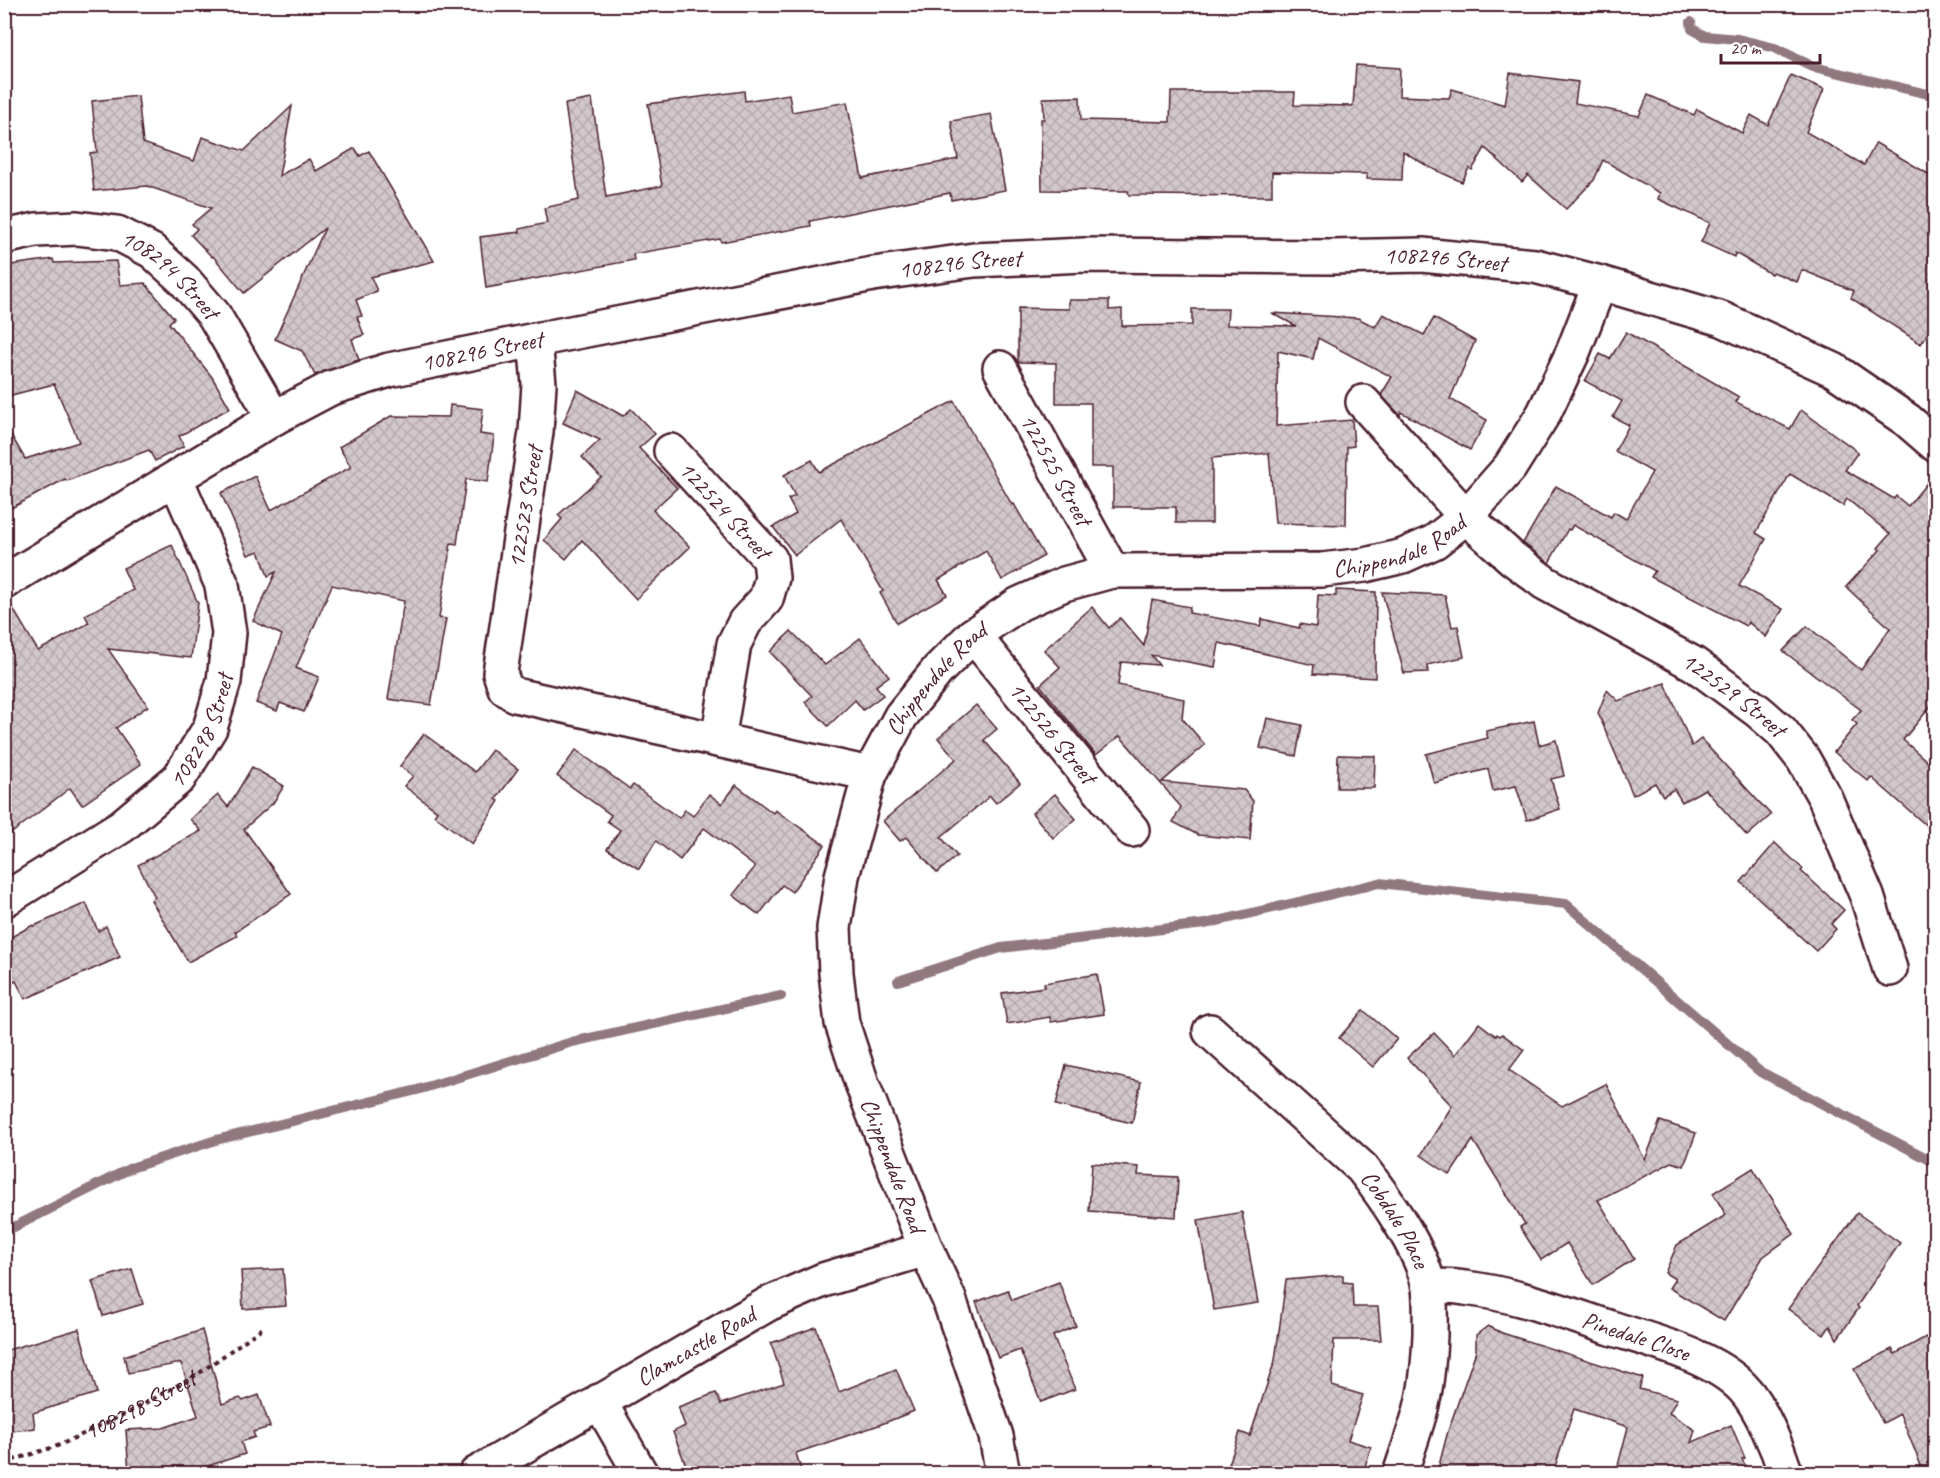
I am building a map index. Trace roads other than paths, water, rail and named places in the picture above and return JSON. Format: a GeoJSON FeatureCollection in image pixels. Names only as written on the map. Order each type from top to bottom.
{"type":"FeatureCollection","features":[{"type":"Feature","properties":{"kind":"street","name":"108294 Street"},"geometry":{"type":"LineString","coordinates":[[4,237],[36,230],[77,228],[117,233],[152,251],[184,280],[214,315],[274,418]]}},
{"type":"Feature","properties":{"kind":"street","name":"108296 Street"},"geometry":{"type":"LineString","coordinates":[[4,582],[274,418],[331,388],[389,370],[535,340],[873,274],[974,260],[1084,255],[1331,257],[1422,255],[1535,266],[1722,319],[1834,370],[1907,420],[1935,445]]}},
{"type":"Feature","properties":{"kind":"street","name":"Chippendale Road"},"geometry":{"type":"LineString","coordinates":[[1003,1473],[996,1436],[949,1299],[926,1249],[842,1023],[834,928],[842,876],[870,774],[901,716],[938,670],[974,635],[1019,604],[1064,584],[1112,571],[1322,570],[1365,565],[1403,556],[1434,542],[1466,518],[1510,467],[1544,413],[1573,352],[1600,283]]}},
{"type":"Feature","properties":{"kind":"street","name":"122523 Street"},"geometry":{"type":"LineString","coordinates":[[535,340],[539,384],[536,432],[500,674],[505,688],[515,695],[718,740]]}},
{"type":"Feature","properties":{"kind":"street","name":"122525 Street"},"geometry":{"type":"LineString","coordinates":[[999,368],[1112,571]]}},
{"type":"Feature","properties":{"kind":"street","name":"122529 Street"},"geometry":{"type":"LineString","coordinates":[[1363,402],[1466,518],[1512,558],[1545,583],[1694,664],[1758,711],[1781,731],[1803,759],[1825,798],[1867,896],[1890,969]]}},
{"type":"Feature","properties":{"kind":"street","name":"122524 Street"},"geometry":{"type":"LineString","coordinates":[[671,451],[770,559],[772,578],[766,599],[745,622],[734,644],[718,740]]}},
{"type":"Feature","properties":{"kind":"street","name":"108298 Street"},"geometry":{"type":"LineString","coordinates":[[4,900],[122,826],[179,778],[210,728],[224,681],[229,633],[222,585],[176,479]]}},
{"type":"Feature","properties":{"kind":"street","name":"122526 Street"},"geometry":{"type":"LineString","coordinates":[[974,635],[1132,830]]}},
{"type":"Feature","properties":{"kind":"street"},"geometry":{"type":"LineString","coordinates":[[718,740],[870,774]]}},
{"type":"Feature","properties":{"kind":"street","name":"Cobdale Place"},"geometry":{"type":"LineString","coordinates":[[1210,1031],[1362,1168],[1380,1191],[1401,1225],[1421,1265],[1429,1287],[1428,1368],[1421,1410],[1400,1473]]}},
{"type":"Feature","properties":{"kind":"street","name":"Clamcastle Road"},"geometry":{"type":"LineString","coordinates":[[476,1473],[768,1304],[822,1280],[926,1249]]}},
{"type":"Feature","properties":{"kind":"street","name":"Pinedale Close"},"geometry":{"type":"LineString","coordinates":[[1429,1287],[1466,1288],[1545,1306],[1685,1354],[1722,1372],[1743,1388],[1771,1436],[1786,1473]]}},
{"type":"Feature","properties":{"kind":"street"},"geometry":{"type":"LineString","coordinates":[[599,1401],[641,1473]]}},
{"type":"Feature","properties":{"kind":"waterway"},"geometry":{"type":"LineString","coordinates":[[1691,22],[1692,29],[1705,36],[1738,39],[1775,48],[1814,67],[1936,96]]}},
{"type":"Feature","properties":{"kind":"waterway"},"geometry":{"type":"LineString","coordinates":[[898,981],[1001,948],[1205,924],[1379,883],[1566,904],[1759,1071],[1936,1163]]}},
{"type":"Feature","properties":{"kind":"waterway"},"geometry":{"type":"LineString","coordinates":[[4,1232],[131,1168],[216,1140],[417,1090],[572,1042],[781,996]]}}]}
